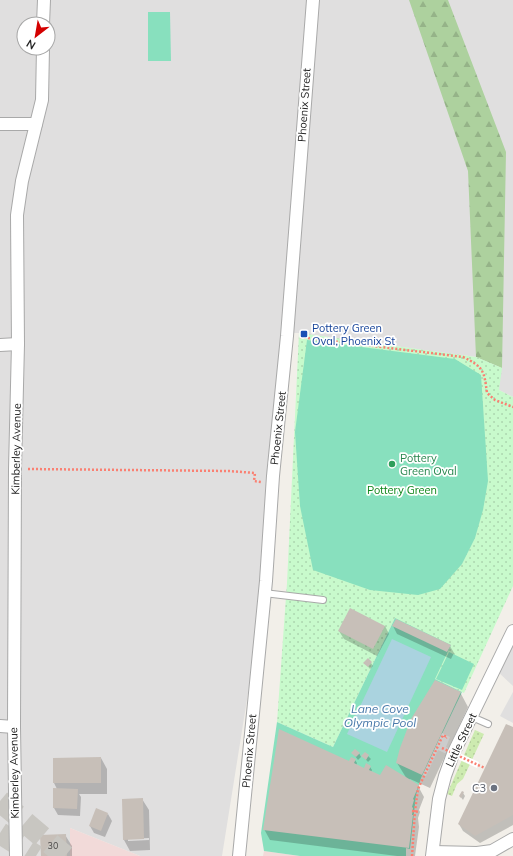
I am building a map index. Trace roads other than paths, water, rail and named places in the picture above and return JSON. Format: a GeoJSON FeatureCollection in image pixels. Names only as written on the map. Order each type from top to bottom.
{"type":"FeatureCollection","features":[{"type":"Feature","properties":{"kind":"street"},"geometry":{"type":"LineString","coordinates":[[43,16],[44,0]]}},
{"type":"Feature","properties":{"kind":"street","name":"Phoenix Street"},"geometry":{"type":"LineString","coordinates":[[239,856],[287,336],[313,0]]}},
{"type":"Feature","properties":{"kind":"street","name":"Kimberley Avenue"},"geometry":{"type":"LineString","coordinates":[[15,855],[15,469],[18,344],[16,215],[22,181],[42,100],[43,56]]}},
{"type":"Feature","properties":{"kind":"street"},"geometry":{"type":"LineString","coordinates":[[0,124],[36,124]]}},
{"type":"Feature","properties":{"kind":"street"},"geometry":{"type":"LineString","coordinates":[[0,344],[18,344]]}},
{"type":"Feature","properties":{"kind":"street","name":"Little Street"},"geometry":{"type":"LineString","coordinates":[[433,854],[438,799],[453,754],[513,631]]}},
{"type":"Feature","properties":{"kind":"street"},"geometry":{"type":"LineString","coordinates":[[0,726],[14,727]]}},
{"type":"Feature","properties":{"kind":"street"},"geometry":{"type":"LineString","coordinates":[[433,854],[477,853],[492,851],[513,839]]}},
{"type":"Feature","properties":{"kind":"lane"},"geometry":{"type":"LineString","coordinates":[[264,593],[323,600]]}},
{"type":"Feature","properties":{"kind":"lane"},"geometry":{"type":"LineString","coordinates":[[472,717],[488,724]]}},
{"type":"Feature","properties":{"kind":"water","name":"Lane Cove Olympic Pool"},"geometry":{"type":"Polygon","coordinates":[[[392,639],[431,657],[387,752],[347,734],[392,639]]]}},
{"type":"Feature","properties":{"kind":"tunnel"},"geometry":{"type":"LineString","coordinates":[[0,801],[65,856]]}},
{"type":"Feature","properties":{"kind":"tunnel"},"geometry":{"type":"LineString","coordinates":[[0,833],[36,856]]}},
{"type":"Feature","properties":{"kind":"place","name":"Pottery Green Oval, Phoenix St"},"geometry":{"type":"Point","coordinates":[304,334]}},
{"type":"Feature","properties":{"kind":"place","name":"Pottery Green Oval"},"geometry":{"type":"Point","coordinates":[392,464]}},
{"type":"Feature","properties":{"kind":"place","name":"C3"},"geometry":{"type":"Point","coordinates":[494,788]}},
{"type":"Feature","properties":{"kind":"park label","name":"Pottery Green"},"geometry":{"type":"Point","coordinates":[402,490]}}]}
